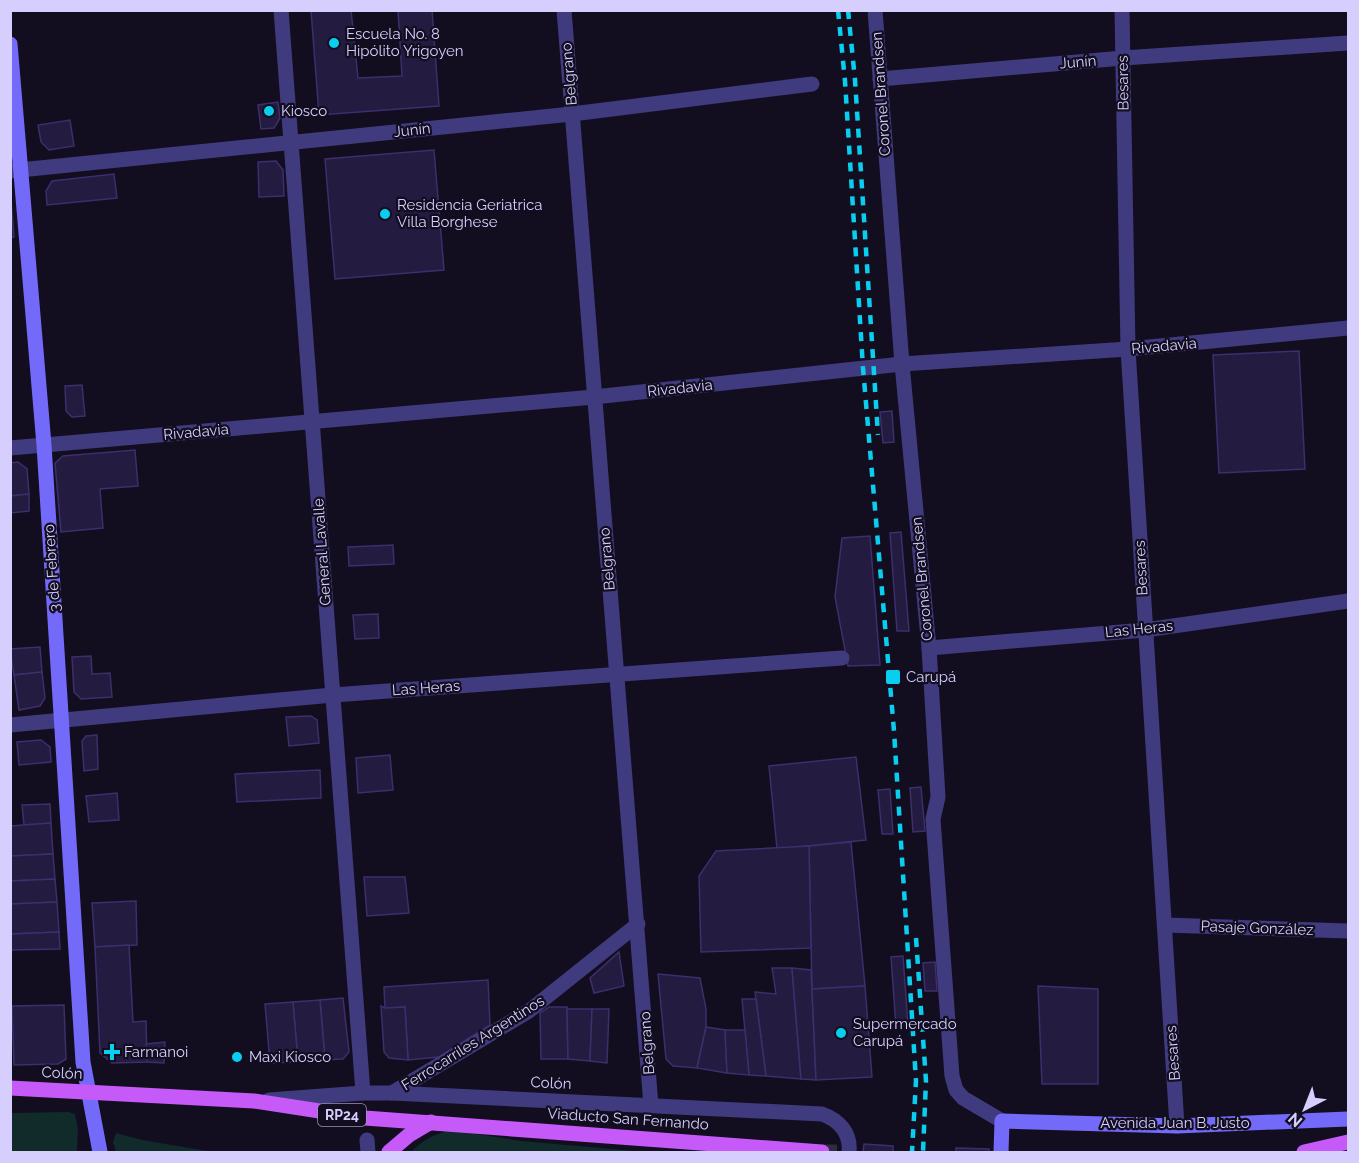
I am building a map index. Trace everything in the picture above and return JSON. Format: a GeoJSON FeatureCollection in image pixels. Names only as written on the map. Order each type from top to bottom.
{"type":"FeatureCollection","features":[{"type":"Feature","properties":{"kind":"main road","name":"Colón"},"geometry":{"type":"LineString","coordinates":[[10,1088],[254,1101],[365,1118],[431,1122]]}},
{"type":"Feature","properties":{"kind":"main road","name":"Viaducto San Fernando"},"geometry":{"type":"LineString","coordinates":[[431,1122],[822,1152]]}},
{"type":"Feature","properties":{"kind":"main road"},"geometry":{"type":"LineString","coordinates":[[389,1152],[409,1135],[431,1122]]}},
{"type":"Feature","properties":{"kind":"main road"},"geometry":{"type":"LineString","coordinates":[[1304,1152],[1348,1142]]}},
{"type":"Feature","properties":{"kind":"street","name":"General Lavalle"},"geometry":{"type":"LineString","coordinates":[[281,10],[363,1093]]}},
{"type":"Feature","properties":{"kind":"street","name":"Belgrano"},"geometry":{"type":"LineString","coordinates":[[564,10],[651,1106]]}},
{"type":"Feature","properties":{"kind":"street","name":"Coronel Brandsen"},"geometry":{"type":"LineString","coordinates":[[875,10],[902,364],[928,648],[938,797],[933,819],[952,1076],[956,1090],[963,1098],[1002,1121]]}},
{"type":"Feature","properties":{"kind":"street","name":"Besares"},"geometry":{"type":"LineString","coordinates":[[1122,10],[1128,350],[1177,1126]]}},
{"type":"Feature","properties":{"kind":"street","name":"3 de Febrero"},"geometry":{"type":"LineString","coordinates":[[10,44],[15,171],[44,445],[83,1062],[100,1152]]}},
{"type":"Feature","properties":{"kind":"street","name":"Junín"},"geometry":{"type":"LineString","coordinates":[[880,78],[1123,58],[1348,44]]}},
{"type":"Feature","properties":{"kind":"street","name":"Junín"},"geometry":{"type":"LineString","coordinates":[[15,171],[572,114],[812,84]]}},
{"type":"Feature","properties":{"kind":"street","name":"Rivadavia"},"geometry":{"type":"LineString","coordinates":[[10,448],[594,397],[902,364],[1128,350],[1348,328]]}},
{"type":"Feature","properties":{"kind":"street","name":"Las Heras"},"geometry":{"type":"LineString","coordinates":[[928,648],[1145,630],[1348,601]]}},
{"type":"Feature","properties":{"kind":"street","name":"Las Heras"},"geometry":{"type":"LineString","coordinates":[[10,725],[333,695],[842,658]]}},
{"type":"Feature","properties":{"kind":"street","name":"Ferrocarriles Argentinos"},"geometry":{"type":"LineString","coordinates":[[392,1093],[529,1011],[638,924]]}},
{"type":"Feature","properties":{"kind":"street","name":"Pasaje González"},"geometry":{"type":"LineString","coordinates":[[1165,925],[1348,931]]}},
{"type":"Feature","properties":{"kind":"street","name":"Colón"},"geometry":{"type":"LineString","coordinates":[[254,1101],[392,1093],[822,1114],[843,1125],[850,1146],[849,1152]]}},
{"type":"Feature","properties":{"kind":"street","name":"Avenida Juan B. Justo"},"geometry":{"type":"LineString","coordinates":[[1002,1121],[1177,1126],[1348,1119]]}},
{"type":"Feature","properties":{"kind":"street"},"geometry":{"type":"LineString","coordinates":[[1001,1152],[1002,1121]]}},
{"type":"Feature","properties":{"kind":"green space"},"geometry":{"type":"Polygon","coordinates":[[[68,1112],[75,1114],[78,1130],[77,1152],[11,1152],[11,1113],[68,1112]]]}},
{"type":"Feature","properties":{"kind":"green space"},"geometry":{"type":"Polygon","coordinates":[[[452,1130],[521,1141],[635,1151],[411,1152],[429,1138],[452,1130]]]}},
{"type":"Feature","properties":{"kind":"green space"},"geometry":{"type":"Polygon","coordinates":[[[116,1133],[142,1140],[214,1152],[116,1152],[113,1142],[116,1133]]]}},
{"type":"Feature","properties":{"kind":"building","name":"Escuela No. 8 Hipólito Yrigoyen"},"geometry":{"type":"Polygon","coordinates":[[[311,10],[351,10],[358,78],[402,76],[398,10],[432,10],[439,106],[319,115],[311,10]]]}},
{"type":"Feature","properties":{"kind":"building","name":"Kiosco"},"geometry":{"type":"Polygon","coordinates":[[[278,102],[280,118],[274,128],[261,129],[258,105],[278,102]]]}},
{"type":"Feature","properties":{"kind":"building"},"geometry":{"type":"Polygon","coordinates":[[[70,120],[74,146],[49,150],[41,142],[38,125],[70,120]]]}},
{"type":"Feature","properties":{"kind":"building","name":"Residencia Geriatrica Villa Borghese"},"geometry":{"type":"Polygon","coordinates":[[[434,150],[444,270],[335,279],[325,159],[434,150]]]}},
{"type":"Feature","properties":{"kind":"building"},"geometry":{"type":"Polygon","coordinates":[[[276,161],[283,170],[284,196],[259,197],[258,162],[276,161]]]}},
{"type":"Feature","properties":{"kind":"building"},"geometry":{"type":"Polygon","coordinates":[[[114,174],[117,198],[47,205],[46,191],[52,181],[114,174]]]}},
{"type":"Feature","properties":{"kind":"building"},"geometry":{"type":"Polygon","coordinates":[[[10,188],[14,237],[10,238],[10,188]]]}},
{"type":"Feature","properties":{"kind":"building"},"geometry":{"type":"Polygon","coordinates":[[[1299,351],[1305,469],[1219,473],[1213,355],[1299,351]]]}},
{"type":"Feature","properties":{"kind":"building"},"geometry":{"type":"Polygon","coordinates":[[[82,385],[85,416],[72,417],[66,411],[65,386],[82,385]]]}},
{"type":"Feature","properties":{"kind":"building"},"geometry":{"type":"Polygon","coordinates":[[[892,411],[894,442],[883,443],[880,412],[892,411]]]}},
{"type":"Feature","properties":{"kind":"building"},"geometry":{"type":"Polygon","coordinates":[[[135,450],[138,486],[100,489],[103,528],[61,532],[55,463],[63,456],[135,450]]]}},
{"type":"Feature","properties":{"kind":"building"},"geometry":{"type":"Polygon","coordinates":[[[18,462],[27,469],[29,494],[10,496],[10,463],[18,462]]]}},
{"type":"Feature","properties":{"kind":"building"},"geometry":{"type":"Polygon","coordinates":[[[29,494],[29,511],[10,513],[10,496],[29,494]]]}},
{"type":"Feature","properties":{"kind":"building"},"geometry":{"type":"Polygon","coordinates":[[[901,532],[909,631],[897,631],[890,533],[901,532]]]}},
{"type":"Feature","properties":{"kind":"building"},"geometry":{"type":"Polygon","coordinates":[[[870,536],[880,665],[848,666],[835,597],[842,538],[870,536]]]}},
{"type":"Feature","properties":{"kind":"building"},"geometry":{"type":"Polygon","coordinates":[[[393,545],[394,564],[349,566],[348,547],[393,545]]]}},
{"type":"Feature","properties":{"kind":"building"},"geometry":{"type":"Polygon","coordinates":[[[378,614],[379,638],[355,639],[353,615],[378,614]]]}},
{"type":"Feature","properties":{"kind":"building"},"geometry":{"type":"Polygon","coordinates":[[[40,647],[42,672],[14,675],[10,649],[40,647]]]}},
{"type":"Feature","properties":{"kind":"building"},"geometry":{"type":"Polygon","coordinates":[[[91,656],[92,674],[110,673],[112,697],[81,699],[74,692],[72,657],[91,656]]]}},
{"type":"Feature","properties":{"kind":"building"},"geometry":{"type":"Polygon","coordinates":[[[42,672],[45,698],[40,706],[19,710],[14,675],[42,672]]]}},
{"type":"Feature","properties":{"kind":"building"},"geometry":{"type":"Polygon","coordinates":[[[311,716],[317,720],[319,743],[289,746],[286,717],[311,716]]]}},
{"type":"Feature","properties":{"kind":"building"},"geometry":{"type":"Polygon","coordinates":[[[97,735],[98,769],[84,771],[82,741],[86,736],[97,735]]]}},
{"type":"Feature","properties":{"kind":"building"},"geometry":{"type":"Polygon","coordinates":[[[41,740],[50,747],[51,762],[19,765],[17,742],[41,740]]]}},
{"type":"Feature","properties":{"kind":"building"},"geometry":{"type":"Polygon","coordinates":[[[390,755],[393,790],[358,793],[356,758],[390,755]]]}},
{"type":"Feature","properties":{"kind":"building"},"geometry":{"type":"Polygon","coordinates":[[[856,757],[866,840],[777,849],[769,766],[856,757]]]}},
{"type":"Feature","properties":{"kind":"building"},"geometry":{"type":"Polygon","coordinates":[[[320,770],[321,798],[237,802],[235,774],[320,770]]]}},
{"type":"Feature","properties":{"kind":"building"},"geometry":{"type":"Polygon","coordinates":[[[921,787],[925,831],[913,832],[910,788],[921,787]]]}},
{"type":"Feature","properties":{"kind":"building"},"geometry":{"type":"Polygon","coordinates":[[[890,789],[893,834],[882,834],[878,790],[890,789]]]}},
{"type":"Feature","properties":{"kind":"building"},"geometry":{"type":"Polygon","coordinates":[[[117,793],[119,820],[89,822],[86,796],[117,793]]]}},
{"type":"Feature","properties":{"kind":"building"},"geometry":{"type":"Polygon","coordinates":[[[50,804],[51,823],[24,825],[22,805],[50,804]]]}},
{"type":"Feature","properties":{"kind":"building"},"geometry":{"type":"Polygon","coordinates":[[[51,823],[53,854],[10,856],[10,826],[51,823]]]}},
{"type":"Feature","properties":{"kind":"building"},"geometry":{"type":"Polygon","coordinates":[[[851,842],[865,986],[812,989],[809,846],[851,842]]]}},
{"type":"Feature","properties":{"kind":"building"},"geometry":{"type":"Polygon","coordinates":[[[809,846],[811,948],[701,952],[699,876],[716,851],[809,846]]]}},
{"type":"Feature","properties":{"kind":"building"},"geometry":{"type":"Polygon","coordinates":[[[53,854],[55,879],[10,881],[10,856],[53,854]]]}},
{"type":"Feature","properties":{"kind":"building"},"geometry":{"type":"Polygon","coordinates":[[[364,877],[405,877],[409,913],[367,916],[364,877]]]}},
{"type":"Feature","properties":{"kind":"building"},"geometry":{"type":"Polygon","coordinates":[[[55,879],[57,902],[10,904],[10,881],[55,879]]]}},
{"type":"Feature","properties":{"kind":"building"},"geometry":{"type":"Polygon","coordinates":[[[136,901],[137,945],[95,947],[92,903],[136,901]]]}},
{"type":"Feature","properties":{"kind":"building"},"geometry":{"type":"Polygon","coordinates":[[[57,902],[59,932],[10,934],[10,904],[57,902]]]}},
{"type":"Feature","properties":{"kind":"building"},"geometry":{"type":"Polygon","coordinates":[[[59,932],[60,949],[10,950],[10,934],[59,932]]]}},
{"type":"Feature","properties":{"kind":"building"},"geometry":{"type":"Polygon","coordinates":[[[129,945],[133,1022],[146,1021],[147,1062],[112,1063],[100,1053],[95,947],[129,945]]]}},
{"type":"Feature","properties":{"kind":"building"},"geometry":{"type":"Polygon","coordinates":[[[619,952],[624,986],[594,993],[590,978],[619,952]]]}},
{"type":"Feature","properties":{"kind":"building"},"geometry":{"type":"Polygon","coordinates":[[[903,956],[908,1026],[896,1027],[891,957],[903,956]]]}},
{"type":"Feature","properties":{"kind":"building"},"geometry":{"type":"Polygon","coordinates":[[[935,962],[937,991],[925,991],[923,963],[935,962]]]}},
{"type":"Feature","properties":{"kind":"building"},"geometry":{"type":"Polygon","coordinates":[[[772,968],[792,968],[801,1079],[766,1076],[755,992],[776,994],[772,968]]]}},
{"type":"Feature","properties":{"kind":"building"},"geometry":{"type":"Polygon","coordinates":[[[792,968],[811,970],[816,1080],[801,1079],[792,968]]]}},
{"type":"Feature","properties":{"kind":"building"},"geometry":{"type":"Polygon","coordinates":[[[658,974],[700,978],[706,1009],[706,1027],[697,1068],[673,1066],[666,1059],[658,974]]]}},
{"type":"Feature","properties":{"kind":"building"},"geometry":{"type":"Polygon","coordinates":[[[488,980],[490,1025],[439,1057],[408,1060],[405,1007],[385,1008],[384,987],[488,980]]]}},
{"type":"Feature","properties":{"kind":"building","name":"Supermercado Carupá"},"geometry":{"type":"Polygon","coordinates":[[[865,986],[872,1077],[816,1080],[812,989],[865,986]]]}},
{"type":"Feature","properties":{"kind":"building"},"geometry":{"type":"Polygon","coordinates":[[[1038,986],[1098,989],[1098,1084],[1042,1084],[1038,986]]]}},
{"type":"Feature","properties":{"kind":"building"},"geometry":{"type":"Polygon","coordinates":[[[343,998],[349,1052],[343,1059],[325,1060],[320,1000],[343,998]]]}},
{"type":"Feature","properties":{"kind":"building"},"geometry":{"type":"Polygon","coordinates":[[[742,999],[756,999],[766,1076],[749,1075],[742,999]]]}},
{"type":"Feature","properties":{"kind":"building"},"geometry":{"type":"Polygon","coordinates":[[[320,1000],[325,1060],[298,1062],[293,1002],[320,1000]]]}},
{"type":"Feature","properties":{"kind":"building"},"geometry":{"type":"Polygon","coordinates":[[[293,1002],[298,1062],[270,1063],[265,1004],[293,1002]]]}},
{"type":"Feature","properties":{"kind":"building"},"geometry":{"type":"Polygon","coordinates":[[[64,1005],[66,1059],[58,1064],[14,1065],[12,1006],[64,1005]]]}},
{"type":"Feature","properties":{"kind":"building"},"geometry":{"type":"Polygon","coordinates":[[[381,1006],[385,1008],[405,1007],[408,1060],[389,1058],[384,1052],[381,1006]]]}},
{"type":"Feature","properties":{"kind":"building"},"geometry":{"type":"Polygon","coordinates":[[[549,1007],[567,1007],[568,1059],[541,1059],[540,1013],[549,1007]]]}},
{"type":"Feature","properties":{"kind":"building"},"geometry":{"type":"Polygon","coordinates":[[[567,1009],[592,1009],[590,1061],[568,1059],[567,1009]]]}},
{"type":"Feature","properties":{"kind":"building"},"geometry":{"type":"Polygon","coordinates":[[[592,1009],[609,1009],[607,1063],[590,1061],[592,1009]]]}},
{"type":"Feature","properties":{"kind":"building"},"geometry":{"type":"Polygon","coordinates":[[[706,1027],[725,1030],[727,1073],[697,1068],[706,1027]]]}},
{"type":"Feature","properties":{"kind":"building"},"geometry":{"type":"Polygon","coordinates":[[[725,1030],[745,1030],[749,1075],[727,1073],[725,1030]]]}},
{"type":"Feature","properties":{"kind":"building"},"geometry":{"type":"Polygon","coordinates":[[[165,1042],[164,1063],[147,1062],[146,1044],[165,1042]]]}},
{"type":"Feature","properties":{"kind":"building"},"geometry":{"type":"Polygon","coordinates":[[[864,1144],[893,1146],[893,1152],[863,1152],[864,1144]]]}},
{"type":"Feature","properties":{"kind":"building"},"geometry":{"type":"Polygon","coordinates":[[[956,1148],[989,1149],[989,1152],[956,1152],[956,1148]]]}},
{"type":"Feature","properties":{"kind":"tunnel"},"geometry":{"type":"LineString","coordinates":[[822,1152],[839,1152]]}},
{"type":"Feature","properties":{"kind":"railway"},"geometry":{"type":"LineString","coordinates":[[838,10],[845,81],[863,368],[894,731],[916,1081],[912,1152]]}},
{"type":"Feature","properties":{"kind":"railway"},"geometry":{"type":"LineString","coordinates":[[848,10],[855,80],[878,435]]}},
{"type":"Feature","properties":{"kind":"railway"},"geometry":{"type":"LineString","coordinates":[[916,938],[926,1081],[923,1152]]}},
{"type":"Feature","properties":{"kind":"place","name":"Escuela No. 8 Hipólito Yrigoyen"},"geometry":{"type":"Point","coordinates":[334,43]}},
{"type":"Feature","properties":{"kind":"place","name":"Kiosco"},"geometry":{"type":"Point","coordinates":[269,111]}},
{"type":"Feature","properties":{"kind":"place","name":"Residencia Geriatrica Villa Borghese"},"geometry":{"type":"Point","coordinates":[385,214]}},
{"type":"Feature","properties":{"kind":"place","name":"Carupá"},"geometry":{"type":"Point","coordinates":[893,677]}},
{"type":"Feature","properties":{"kind":"place","name":"Supermercado Carupá"},"geometry":{"type":"Point","coordinates":[841,1033]}},
{"type":"Feature","properties":{"kind":"place","name":"Farmanoi"},"geometry":{"type":"Point","coordinates":[112,1052]}},
{"type":"Feature","properties":{"kind":"place","name":"Maxi Kiosco"},"geometry":{"type":"Point","coordinates":[237,1057]}}]}
